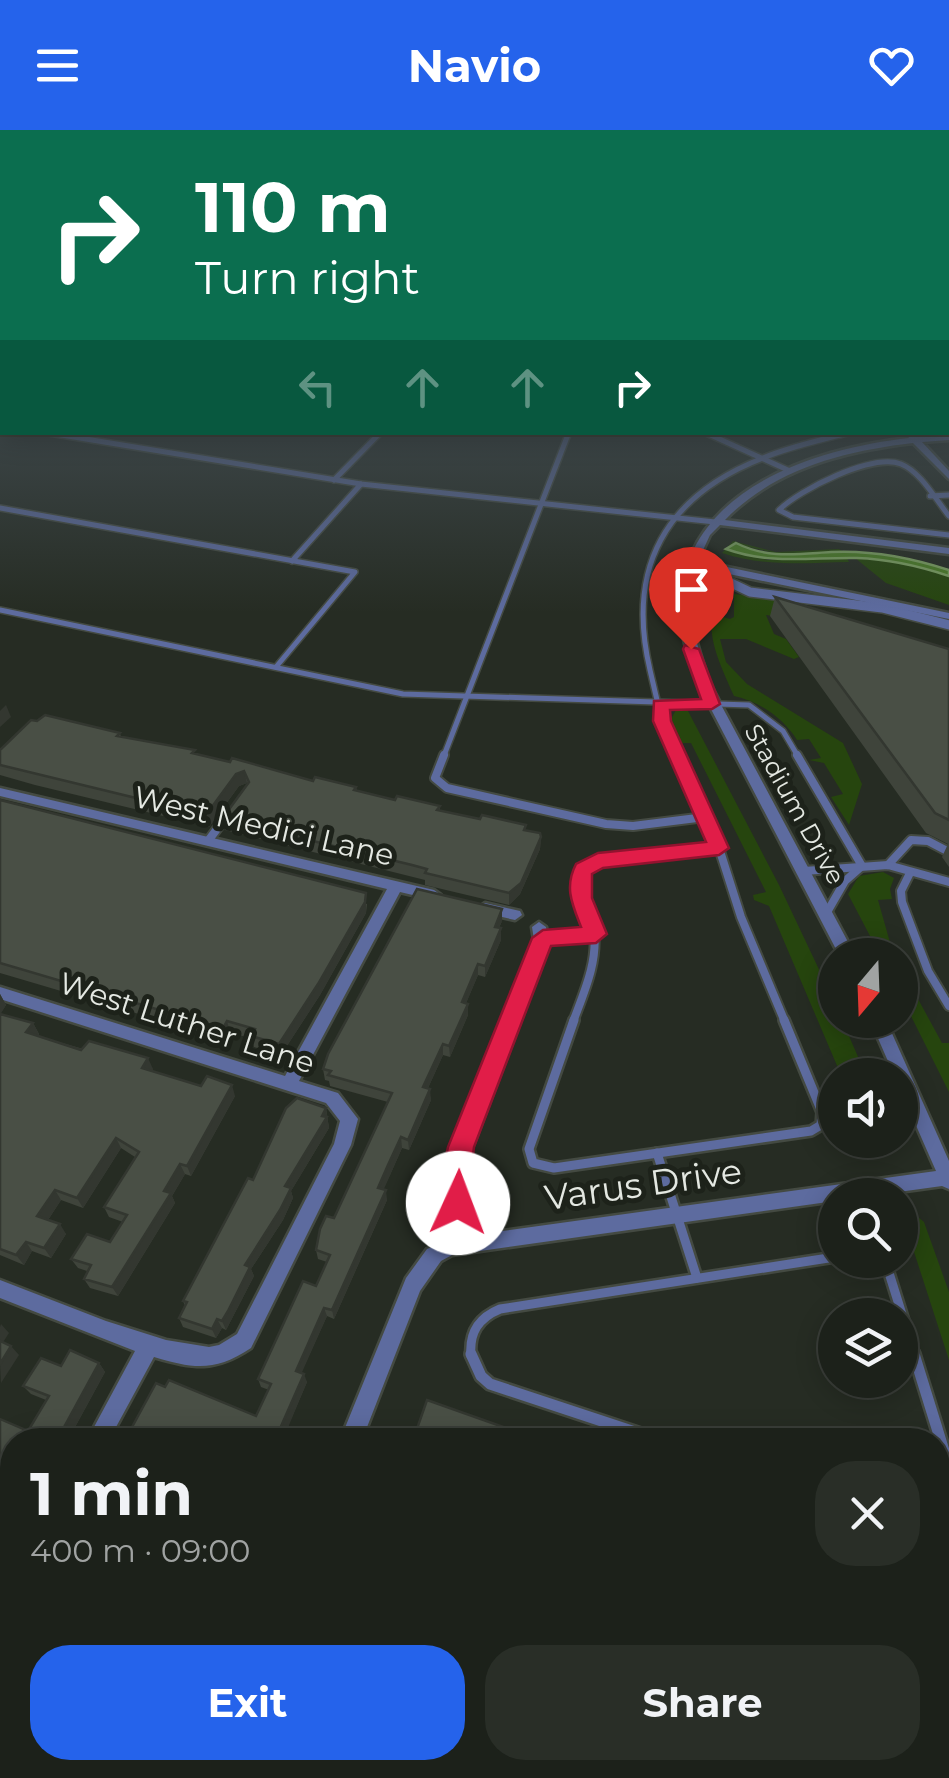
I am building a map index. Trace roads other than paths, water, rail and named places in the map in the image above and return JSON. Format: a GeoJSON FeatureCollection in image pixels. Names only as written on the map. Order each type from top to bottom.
{"type":"FeatureCollection","features":[{"type":"Feature","properties":{"kind":"street","name":"Stadium Drive"},"geometry":{"type":"LineString","coordinates":[[826,459],[790,470],[749,492],[714,522],[691,563],[685,594],[688,634],[712,704],[838,938]]}},
{"type":"Feature","properties":{"kind":"street"},"geometry":{"type":"LineString","coordinates":[[714,522],[949,550]]}},
{"type":"Feature","properties":{"kind":"street"},"geometry":{"type":"LineString","coordinates":[[691,563],[949,616]]}},
{"type":"Feature","properties":{"kind":"street"},"geometry":{"type":"LineString","coordinates":[[710,573],[750,592],[882,608],[949,626]]}},
{"type":"Feature","properties":{"kind":"street","name":"West Medici Lane"},"geometry":{"type":"LineString","coordinates":[[0,792],[451,900]]}},
{"type":"Feature","properties":{"kind":"street"},"geometry":{"type":"LineString","coordinates":[[289,1084],[396,886]]}},
{"type":"Feature","properties":{"kind":"street"},"geometry":{"type":"LineString","coordinates":[[470,904],[515,914]]}},
{"type":"Feature","properties":{"kind":"street"},"geometry":{"type":"LineString","coordinates":[[467,1244],[456,1188],[458,1160],[541,933]]}},
{"type":"Feature","properties":{"kind":"street","name":"West Luther Lane"},"geometry":{"type":"LineString","coordinates":[[0,993],[332,1098],[348,1119],[342,1145],[244,1340],[225,1354],[206,1358],[150,1344]]}},
{"type":"Feature","properties":{"kind":"street"},"geometry":{"type":"LineString","coordinates":[[886,1038],[949,1178]]}},
{"type":"Feature","properties":{"kind":"street","name":"Varus Drive"},"geometry":{"type":"LineString","coordinates":[[355,1428],[422,1269],[434,1255],[467,1244],[949,1178]]}},
{"type":"Feature","properties":{"kind":"street"},"geometry":{"type":"LineString","coordinates":[[0,1289],[150,1344],[104,1428]]}},
{"type":"Feature","properties":{"kind":"lane"},"geometry":{"type":"LineString","coordinates":[[206,459],[361,484],[714,522]]}},
{"type":"Feature","properties":{"kind":"lane"},"geometry":{"type":"LineString","coordinates":[[334,480],[354,459]]}},
{"type":"Feature","properties":{"kind":"lane"},"geometry":{"type":"LineString","coordinates":[[559,459],[436,773],[441,786],[616,825],[705,817]]}},
{"type":"Feature","properties":{"kind":"lane"},"geometry":{"type":"LineString","coordinates":[[719,848],[587,865],[579,886],[596,934],[594,962],[529,1157],[543,1168],[810,1131],[821,1125],[822,1119],[741,917],[719,848],[666,737],[645,648],[641,599],[651,554],[674,516],[712,484],[759,459]]}},
{"type":"Feature","properties":{"kind":"lane"},"geometry":{"type":"LineString","coordinates":[[763,459],[790,470]]}},
{"type":"Feature","properties":{"kind":"lane"},"geometry":{"type":"LineString","coordinates":[[949,516],[905,467],[888,462],[814,486],[778,510],[792,517],[949,535]]}},
{"type":"Feature","properties":{"kind":"lane"},"geometry":{"type":"LineString","coordinates":[[292,561],[361,484]]}},
{"type":"Feature","properties":{"kind":"lane"},"geometry":{"type":"LineString","coordinates":[[930,496],[949,495]]}},
{"type":"Feature","properties":{"kind":"lane"},"geometry":{"type":"LineString","coordinates":[[0,508],[355,572],[276,666]]}},
{"type":"Feature","properties":{"kind":"lane"},"geometry":{"type":"LineString","coordinates":[[0,610],[403,694],[745,704],[783,731],[862,866]]}},
{"type":"Feature","properties":{"kind":"lane"},"geometry":{"type":"LineString","coordinates":[[208,841],[235,804]]}},
{"type":"Feature","properties":{"kind":"lane"},"geometry":{"type":"LineString","coordinates":[[888,866],[911,840],[928,840],[949,852]]}},
{"type":"Feature","properties":{"kind":"lane"},"geometry":{"type":"LineString","coordinates":[[826,914],[845,881],[862,866]]}},
{"type":"Feature","properties":{"kind":"lane"},"geometry":{"type":"LineString","coordinates":[[804,871],[888,866],[949,882]]}},
{"type":"Feature","properties":{"kind":"lane"},"geometry":{"type":"LineString","coordinates":[[910,873],[901,891],[902,902],[928,971],[949,1006]]}},
{"type":"Feature","properties":{"kind":"lane"},"geometry":{"type":"LineString","coordinates":[[541,933],[596,934]]}},
{"type":"Feature","properties":{"kind":"lane"},"geometry":{"type":"LineString","coordinates":[[657,1153],[697,1278]]}},
{"type":"Feature","properties":{"kind":"lane"},"geometry":{"type":"LineString","coordinates":[[623,1428],[490,1384],[474,1370],[468,1350],[478,1324],[491,1311],[818,1260]]}},
{"type":"Feature","properties":{"kind":"lane"},"geometry":{"type":"LineString","coordinates":[[890,1278],[937,1428]]}}]}
